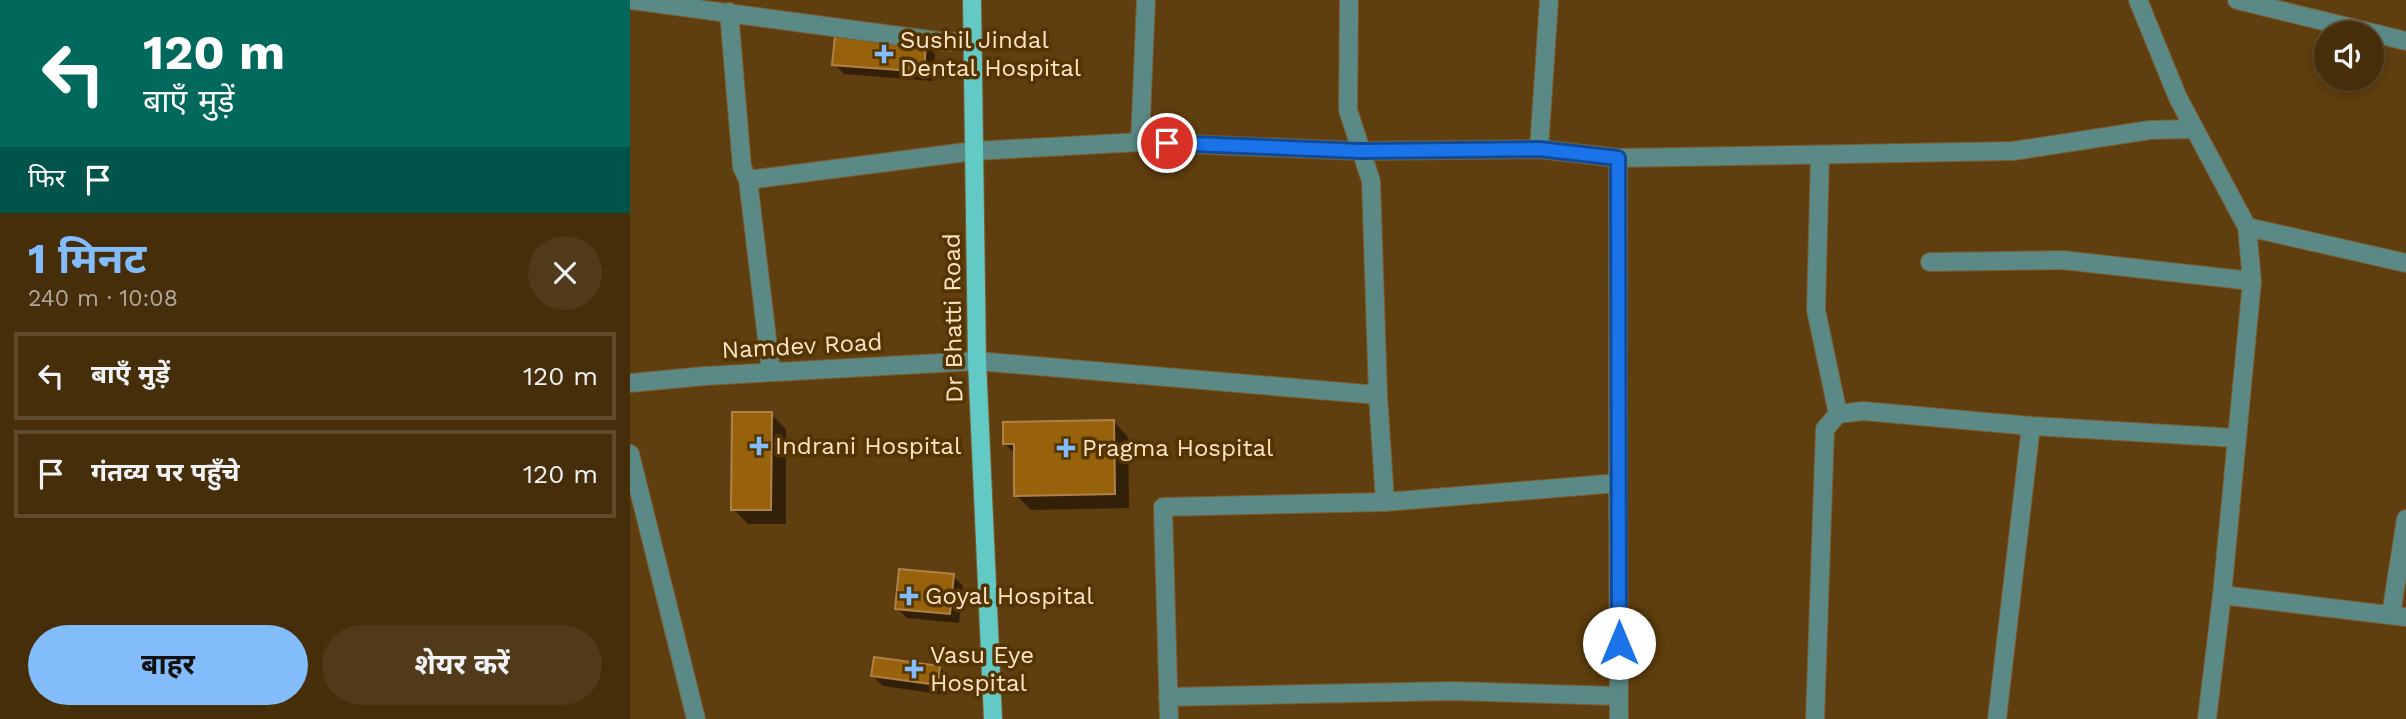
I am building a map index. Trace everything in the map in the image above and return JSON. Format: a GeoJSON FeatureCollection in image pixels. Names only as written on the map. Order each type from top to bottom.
{"type":"FeatureCollection","features":[{"type":"Feature","properties":{"kind":"main road","name":"Dr Bhatti Road"},"geometry":{"type":"LineString","coordinates":[[972,0],[977,361],[993,719]]}},
{"type":"Feature","properties":{"kind":"street"},"geometry":{"type":"LineString","coordinates":[[630,0],[945,42],[972,41]]}},
{"type":"Feature","properties":{"kind":"street"},"geometry":{"type":"LineString","coordinates":[[1140,142],[1146,0]]}},
{"type":"Feature","properties":{"kind":"street"},"geometry":{"type":"LineString","coordinates":[[1349,0],[1348,110],[1371,181],[1378,396],[1385,502]]}},
{"type":"Feature","properties":{"kind":"street"},"geometry":{"type":"LineString","coordinates":[[1539,149],[1549,0]]}},
{"type":"Feature","properties":{"kind":"street"},"geometry":{"type":"LineString","coordinates":[[2138,0],[2178,98],[2247,227],[2252,281],[2222,595],[2207,719]]}},
{"type":"Feature","properties":{"kind":"street"},"geometry":{"type":"LineString","coordinates":[[2237,0],[2406,41]]}},
{"type":"Feature","properties":{"kind":"street"},"geometry":{"type":"LineString","coordinates":[[729,12],[742,167],[748,180],[771,372]]}},
{"type":"Feature","properties":{"kind":"street"},"geometry":{"type":"LineString","coordinates":[[748,180],[974,151],[1140,142],[1360,151],[1539,149],[1618,158],[2012,151],[2150,130],[2193,129]]}},
{"type":"Feature","properties":{"kind":"street"},"geometry":{"type":"LineString","coordinates":[[1820,155],[1816,310],[1838,414]]}},
{"type":"Feature","properties":{"kind":"street"},"geometry":{"type":"LineString","coordinates":[[1618,158],[1619,719]]}},
{"type":"Feature","properties":{"kind":"street"},"geometry":{"type":"LineString","coordinates":[[2247,227],[2406,262]]}},
{"type":"Feature","properties":{"kind":"street"},"geometry":{"type":"LineString","coordinates":[[1930,262],[2062,260],[2252,281]]}},
{"type":"Feature","properties":{"kind":"street","name":"Namdev Road"},"geometry":{"type":"LineString","coordinates":[[630,383],[977,361],[1378,396]]}},
{"type":"Feature","properties":{"kind":"street"},"geometry":{"type":"LineString","coordinates":[[1815,719],[1825,429],[1838,414],[1863,411],[2031,426],[2236,438]]}},
{"type":"Feature","properties":{"kind":"street"},"geometry":{"type":"LineString","coordinates":[[1997,719],[2031,426]]}},
{"type":"Feature","properties":{"kind":"street"},"geometry":{"type":"LineString","coordinates":[[630,454],[696,719]]}},
{"type":"Feature","properties":{"kind":"street"},"geometry":{"type":"LineString","coordinates":[[1168,719],[1163,507],[1385,502],[1618,483]]}},
{"type":"Feature","properties":{"kind":"street"},"geometry":{"type":"LineString","coordinates":[[2222,595],[2399,616],[2406,519]]}},
{"type":"Feature","properties":{"kind":"street"},"geometry":{"type":"LineString","coordinates":[[1168,696],[1452,691],[1619,696]]}},
{"type":"Feature","properties":{"kind":"building"},"geometry":{"type":"Polygon","coordinates":[[[835,36],[926,43],[924,72],[832,65],[835,36]]]}},
{"type":"Feature","properties":{"kind":"building"},"geometry":{"type":"Polygon","coordinates":[[[732,412],[772,412],[771,510],[731,510],[732,412]]]}},
{"type":"Feature","properties":{"kind":"building"},"geometry":{"type":"Polygon","coordinates":[[[1114,420],[1115,494],[1014,496],[1014,444],[1003,444],[1003,422],[1114,420]]]}},
{"type":"Feature","properties":{"kind":"building"},"geometry":{"type":"Polygon","coordinates":[[[899,569],[954,574],[950,614],[895,609],[899,569]]]}},
{"type":"Feature","properties":{"kind":"building"},"geometry":{"type":"Polygon","coordinates":[[[874,657],[940,666],[938,685],[871,676],[874,657]]]}},
{"type":"Feature","properties":{"kind":"place","name":"Sushil Jindal Dental Hospital"},"geometry":{"type":"Point","coordinates":[884,54]}},
{"type":"Feature","properties":{"kind":"place","name":"Indrani Hospital"},"geometry":{"type":"Point","coordinates":[759,446]}},
{"type":"Feature","properties":{"kind":"place","name":"Pragma Hospital"},"geometry":{"type":"Point","coordinates":[1066,448]}},
{"type":"Feature","properties":{"kind":"place","name":"Goyal Hospital"},"geometry":{"type":"Point","coordinates":[909,596]}},
{"type":"Feature","properties":{"kind":"place","name":"Vasu Eye Hospital"},"geometry":{"type":"Point","coordinates":[914,669]}},
{"type":"Feature","properties":{"kind":"route"},"geometry":{"type":"LineString","coordinates":[[1167,143],[1360,151],[1539,149],[1618,158],[1619,643]]}}]}
